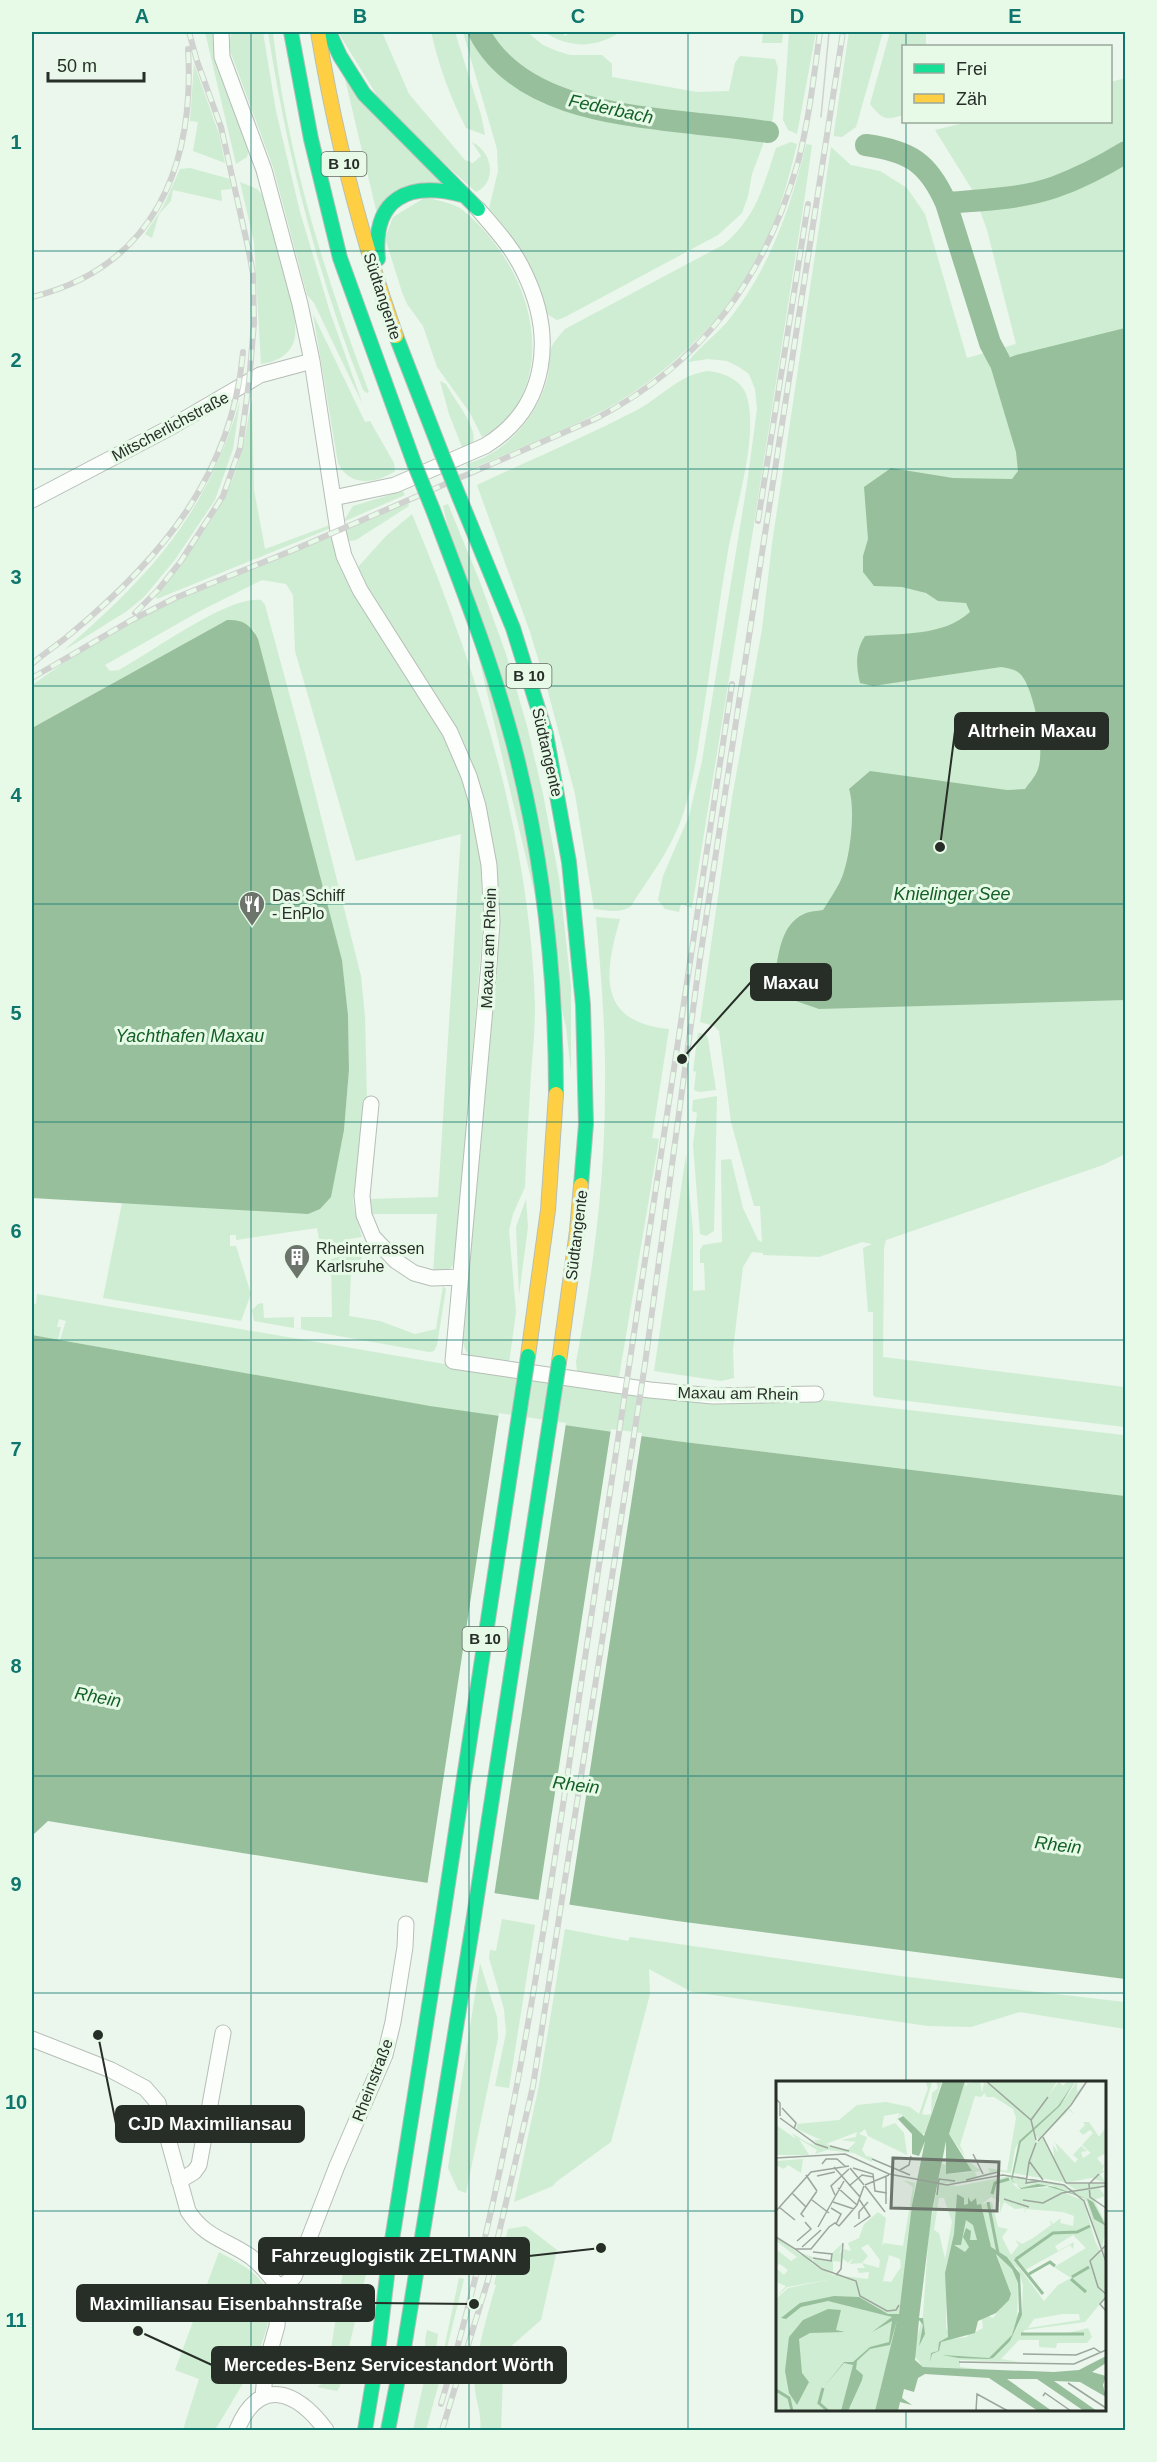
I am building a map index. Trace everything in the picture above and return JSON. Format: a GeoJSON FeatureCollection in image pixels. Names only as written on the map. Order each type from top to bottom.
{"type":"FeatureCollection","features":[{"type":"Feature","properties":{"kind":"highway","name":"Südtangente"},"geometry":{"type":"LineString","coordinates":[[291,32],[311,139],[340,258],[487,656],[505,715],[530,819],[541,891],[554,1012],[555,1120],[547,1220],[365,2430]]}},
{"type":"Feature","properties":{"kind":"highway","name":"Südtangente"},"geometry":{"type":"LineString","coordinates":[[318,32],[339,144],[381,293],[408,370],[513,628],[546,734],[558,792],[575,918],[585,1044],[585,1124],[577,1231],[559,1362],[472,1929],[388,2430]]}},
{"type":"Feature","properties":{"kind":"highway"},"geometry":{"type":"LineString","coordinates":[[329,32],[339,57],[370,104],[478,209]]}},
{"type":"Feature","properties":{"kind":"highway"},"geometry":{"type":"LineString","coordinates":[[381,293],[377,232],[382,218],[391,206],[404,195],[418,190],[433,188],[462,195]]}},
{"type":"Feature","properties":{"kind":"street","name":"Maxau am Rhein"},"geometry":{"type":"LineString","coordinates":[[221,32],[222,57],[264,170],[300,304],[312,361],[340,545],[360,590],[450,732],[466,769],[478,806],[489,865],[492,922],[489,964],[453,1360],[712,1396],[816,1394]]}},
{"type":"Feature","properties":{"kind":"street"},"geometry":{"type":"LineString","coordinates":[[333,498],[395,485],[485,446],[497,439],[517,420],[528,404],[541,363],[542,331],[539,311],[524,272],[514,254],[478,209]]}},
{"type":"Feature","properties":{"kind":"street","name":"Mitscherlichstraße"},"geometry":{"type":"LineString","coordinates":[[32,500],[192,416],[260,375],[312,361]]}},
{"type":"Feature","properties":{"kind":"street"},"geometry":{"type":"LineString","coordinates":[[372,1104],[362,1196],[364,1215],[373,1237],[396,1261],[414,1273],[432,1278],[461,1277]]}},
{"type":"Feature","properties":{"kind":"street","name":"Rheinstraße"},"geometry":{"type":"LineString","coordinates":[[279,2288],[294,2277],[385,2055],[393,2022],[405,1947],[406,1924]]}},
{"type":"Feature","properties":{"kind":"street"},"geometry":{"type":"LineString","coordinates":[[179,2181],[194,2172],[200,2165],[223,2033]]}},
{"type":"Feature","properties":{"kind":"street"},"geometry":{"type":"LineString","coordinates":[[32,2039],[111,2070],[145,2088],[158,2103],[188,2211],[195,2222],[213,2237],[250,2256],[266,2270],[279,2288],[277,2326],[266,2365],[263,2396]]}},
{"type":"Feature","properties":{"kind":"street"},"geometry":{"type":"LineString","coordinates":[[237,2430],[250,2405],[263,2396],[278,2395],[302,2405],[326,2430]]}},
{"type":"Feature","properties":{"kind":"shaded area"},"geometry":{"type":"Polygon","coordinates":[[[205,32],[213,32],[213,45],[220,75],[249,149],[247,157],[236,164],[205,32]]]}},
{"type":"Feature","properties":{"kind":"shaded area"},"geometry":{"type":"Polygon","coordinates":[[[231,32],[263,32],[276,111],[300,212],[330,312],[363,405],[314,303],[307,295],[273,167],[229,48],[231,32]]]}},
{"type":"Feature","properties":{"kind":"shaded area"},"geometry":{"type":"Polygon","coordinates":[[[268,32],[273,34],[288,126],[310,216],[369,392],[367,393],[363,390],[346,346],[305,213],[284,123],[268,32]]]}},
{"type":"Feature","properties":{"kind":"shaded area"},"geometry":{"type":"Polygon","coordinates":[[[338,32],[382,32],[409,94],[465,160],[473,163],[481,156],[472,142],[484,152],[488,159],[490,174],[483,187],[476,192],[387,112],[338,32]]]}},
{"type":"Feature","properties":{"kind":"shaded area"},"geometry":{"type":"Polygon","coordinates":[[[431,32],[455,32],[485,135],[466,128],[446,81],[431,32]]]}},
{"type":"Feature","properties":{"kind":"shaded area"},"geometry":{"type":"Polygon","coordinates":[[[463,32],[527,32],[543,45],[570,55],[602,55],[612,64],[612,77],[697,92],[729,91],[735,63],[740,56],[775,59],[778,68],[773,118],[752,174],[742,213],[718,235],[565,317],[557,320],[547,314],[524,258],[489,209],[498,171],[497,149],[463,32]]]}},
{"type":"Feature","properties":{"kind":"shaded area"},"geometry":{"type":"Polygon","coordinates":[[[544,32],[562,32],[565,36],[571,32],[620,32],[611,38],[592,44],[572,44],[544,32]]]}},
{"type":"Feature","properties":{"kind":"shaded area"},"geometry":{"type":"Polygon","coordinates":[[[763,32],[783,32],[782,43],[762,43],[763,32]]]}},
{"type":"Feature","properties":{"kind":"shaded area"},"geometry":{"type":"Polygon","coordinates":[[[789,32],[816,32],[797,134],[788,130],[783,120],[789,32]]]}},
{"type":"Feature","properties":{"kind":"shaded area"},"geometry":{"type":"Polygon","coordinates":[[[849,32],[883,32],[856,127],[842,137],[834,136],[834,132],[849,32]]]}},
{"type":"Feature","properties":{"kind":"shaded area"},"geometry":{"type":"Polygon","coordinates":[[[890,32],[926,32],[926,45],[902,45],[902,115],[892,118],[881,116],[870,104],[890,32]]]}},
{"type":"Feature","properties":{"kind":"shaded area"},"geometry":{"type":"Polygon","coordinates":[[[194,64],[219,134],[225,163],[193,151],[198,122],[190,121],[194,64]]]}},
{"type":"Feature","properties":{"kind":"shaded area"},"geometry":{"type":"Polygon","coordinates":[[[1125,78],[1125,1154],[1103,1165],[886,1240],[883,1357],[1125,1387],[1125,1427],[875,1397],[873,1395],[873,1312],[868,1312],[863,1248],[872,1244],[862,1242],[819,1257],[763,1255],[763,1253],[752,1252],[743,1267],[733,1349],[734,1378],[721,1381],[654,1371],[686,1155],[693,1231],[693,1291],[705,1290],[704,1263],[700,1263],[700,1250],[703,1245],[722,1242],[721,1160],[731,1159],[743,1208],[758,1240],[762,1242],[760,1206],[754,1206],[731,1122],[719,1031],[714,1026],[700,1022],[732,798],[762,629],[772,544],[831,147],[851,165],[880,171],[907,188],[925,214],[967,358],[1016,344],[987,230],[973,191],[935,130],[964,123],[1112,123],[1112,82],[1125,78]]]}},
{"type":"Feature","properties":{"kind":"shaded area"},"geometry":{"type":"Polygon","coordinates":[[[345,79],[445,183],[377,214],[345,79]]]}},
{"type":"Feature","properties":{"kind":"shaded area"},"geometry":{"type":"Polygon","coordinates":[[[791,142],[797,144],[786,188],[771,231],[742,285],[703,333],[657,375],[606,409],[469,470],[466,464],[494,452],[527,421],[547,380],[551,348],[565,329],[723,245],[751,213],[776,148],[791,142]]]}},
{"type":"Feature","properties":{"kind":"shaded area"},"geometry":{"type":"Polygon","coordinates":[[[806,144],[812,145],[805,195],[692,908],[681,904],[679,912],[665,909],[658,900],[663,876],[689,816],[702,761],[757,409],[755,389],[749,374],[739,367],[727,361],[708,359],[688,362],[727,322],[755,281],[777,237],[793,192],[806,144]]]}},
{"type":"Feature","properties":{"kind":"shaded area"},"geometry":{"type":"Polygon","coordinates":[[[190,168],[230,179],[231,189],[221,190],[222,201],[173,190],[171,201],[159,214],[152,238],[145,234],[163,207],[180,169],[190,168]]]}},
{"type":"Feature","properties":{"kind":"shaded area"},"geometry":{"type":"Polygon","coordinates":[[[240,182],[257,189],[265,198],[294,313],[294,341],[289,351],[271,362],[261,364],[254,242],[240,182]]]}},
{"type":"Feature","properties":{"kind":"shaded area"},"geometry":{"type":"Polygon","coordinates":[[[426,197],[460,208],[482,228],[511,268],[529,314],[532,338],[531,362],[526,386],[509,416],[482,437],[470,413],[437,367],[423,326],[407,304],[402,292],[385,238],[393,217],[426,197]]]}},
{"type":"Feature","properties":{"kind":"shaded area"},"geometry":{"type":"Polygon","coordinates":[[[313,314],[365,422],[370,421],[394,463],[395,471],[380,479],[356,480],[343,471],[338,463],[313,314]]]}},
{"type":"Feature","properties":{"kind":"shaded area"},"geometry":{"type":"Polygon","coordinates":[[[709,371],[720,373],[740,384],[746,394],[750,410],[750,429],[745,472],[725,571],[698,751],[685,806],[676,832],[631,906],[618,911],[594,909],[575,794],[547,688],[530,632],[477,485],[637,410],[680,381],[709,371]]]}},
{"type":"Feature","properties":{"kind":"shaded area"},"geometry":{"type":"Polygon","coordinates":[[[440,381],[446,384],[472,429],[473,442],[462,447],[449,414],[440,381]]]}},
{"type":"Feature","properties":{"kind":"shaded area"},"geometry":{"type":"Polygon","coordinates":[[[252,399],[254,490],[265,549],[330,525],[331,528],[157,599],[155,595],[206,529],[226,493],[241,454],[252,399]]]}},
{"type":"Feature","properties":{"kind":"shaded area"},"geometry":{"type":"Polygon","coordinates":[[[240,401],[233,449],[215,500],[174,561],[144,597],[127,611],[63,651],[123,596],[172,540],[210,477],[240,401]]]}},
{"type":"Feature","properties":{"kind":"shaded area"},"geometry":{"type":"Polygon","coordinates":[[[403,491],[405,495],[343,522],[353,506],[403,491]]]}},
{"type":"Feature","properties":{"kind":"shaded area"},"geometry":{"type":"Polygon","coordinates":[[[408,503],[409,506],[356,540],[350,541],[343,530],[408,503]]]}},
{"type":"Feature","properties":{"kind":"shaded area"},"geometry":{"type":"Polygon","coordinates":[[[448,504],[506,654],[527,726],[543,794],[559,878],[571,986],[571,1072],[566,1027],[443,506],[448,504]]]}},
{"type":"Feature","properties":{"kind":"shaded area"},"geometry":{"type":"Polygon","coordinates":[[[412,514],[458,632],[496,754],[523,879],[531,942],[535,1006],[534,1031],[525,1187],[513,1214],[509,1230],[516,1312],[509,1363],[477,1359],[471,1356],[467,1352],[462,1336],[491,1027],[486,814],[406,652],[359,574],[358,567],[386,536],[412,514]]]}},
{"type":"Feature","properties":{"kind":"shaded area"},"geometry":{"type":"Polygon","coordinates":[[[332,534],[448,743],[470,806],[484,871],[481,873],[483,925],[455,1259],[452,1267],[447,1271],[433,1273],[437,1214],[371,1214],[369,1199],[438,1197],[461,834],[356,861],[295,651],[293,595],[286,584],[262,580],[200,611],[105,665],[110,671],[119,670],[189,627],[229,607],[246,601],[261,600],[265,605],[361,976],[365,1017],[367,1103],[353,1199],[362,1237],[324,1249],[319,1240],[317,1228],[236,1240],[236,1235],[230,1235],[230,1246],[236,1246],[251,1294],[241,1321],[103,1298],[122,1203],[214,1208],[344,1130],[349,1070],[348,1015],[342,960],[254,630],[223,622],[32,728],[32,685],[101,640],[155,609],[213,582],[332,534]]]}},
{"type":"Feature","properties":{"kind":"shaded area"},"geometry":{"type":"Polygon","coordinates":[[[596,917],[620,919],[609,976],[618,1006],[629,1017],[646,1025],[669,1029],[652,1138],[659,1139],[619,1377],[577,1371],[576,1362],[597,1227],[603,1158],[604,1025],[596,917]]]}},
{"type":"Feature","properties":{"kind":"shaded area"},"geometry":{"type":"Polygon","coordinates":[[[698,1033],[706,1034],[708,1039],[716,1090],[699,1092],[694,1090],[696,1072],[693,1071],[698,1033]]]}},
{"type":"Feature","properties":{"kind":"shaded area"},"geometry":{"type":"Polygon","coordinates":[[[717,1096],[714,1231],[706,1236],[700,1234],[693,1144],[697,1113],[692,1111],[693,1100],[717,1096]]]}},
{"type":"Feature","properties":{"kind":"shaded area"},"geometry":{"type":"Polygon","coordinates":[[[526,1199],[528,1227],[519,1295],[516,1227],[526,1199]]]}},
{"type":"Feature","properties":{"kind":"shaded area"},"geometry":{"type":"Polygon","coordinates":[[[354,1253],[362,1257],[351,1275],[349,1316],[380,1321],[415,1334],[436,1329],[443,1286],[446,1289],[437,1345],[434,1351],[429,1352],[254,1321],[252,1310],[258,1304],[263,1303],[264,1318],[294,1317],[294,1328],[301,1329],[301,1317],[332,1317],[331,1259],[354,1253]]]}},
{"type":"Feature","properties":{"kind":"shaded area"},"geometry":{"type":"Polygon","coordinates":[[[37,1294],[607,1392],[720,1404],[723,1399],[814,1399],[1123,1435],[1126,1436],[1125,1496],[676,1441],[445,1409],[60,1340],[66,1321],[59,1319],[57,1327],[61,1327],[58,1340],[32,1335],[32,1303],[36,1304],[37,1294]]]}},
{"type":"Feature","properties":{"kind":"shaded area"},"geometry":{"type":"Polygon","coordinates":[[[502,1919],[535,1925],[509,2088],[495,2086],[506,2033],[504,2009],[489,1958],[490,1950],[496,1951],[502,1919]]]}},
{"type":"Feature","properties":{"kind":"shaded area"},"geometry":{"type":"Polygon","coordinates":[[[565,1929],[628,1941],[630,1937],[900,1976],[1125,2002],[1125,2029],[1020,2012],[971,2027],[928,2026],[692,1992],[649,1969],[650,1994],[611,2142],[553,2186],[514,2202],[539,2085],[565,1929]]]}},
{"type":"Feature","properties":{"kind":"shaded area"},"geometry":{"type":"Polygon","coordinates":[[[480,1963],[497,2017],[498,2038],[466,2193],[458,2190],[448,2168],[480,1963]]]}},
{"type":"Feature","properties":{"kind":"shaded area"},"geometry":{"type":"Polygon","coordinates":[[[526,2226],[557,2250],[541,2320],[508,2349],[503,2375],[501,2430],[480,2430],[475,2386],[480,2344],[508,2229],[526,2226]]]}},
{"type":"Feature","properties":{"kind":"shaded area"},"geometry":{"type":"Polygon","coordinates":[[[219,2252],[259,2278],[269,2299],[269,2317],[256,2357],[217,2427],[212,2430],[183,2430],[199,2379],[175,2370],[219,2252]]]}},
{"type":"Feature","properties":{"kind":"shaded area"},"geometry":{"type":"Polygon","coordinates":[[[370,2257],[340,2386],[337,2391],[317,2387],[326,2381],[345,2259],[370,2257]]]}},
{"type":"Feature","properties":{"kind":"shaded area"},"geometry":{"type":"Polygon","coordinates":[[[459,2278],[464,2279],[446,2352],[445,2344],[459,2278]]]}},
{"type":"Feature","properties":{"kind":"shaded area"},"geometry":{"type":"Polygon","coordinates":[[[427,2330],[438,2334],[436,2350],[442,2372],[426,2430],[413,2430],[427,2368],[425,2341],[427,2330]]]}},
{"type":"Feature","properties":{"kind":"water","name":"Knielinger See"},"geometry":{"type":"Polygon","coordinates":[[[1125,328],[1125,1000],[819,1009],[790,999],[775,977],[779,950],[790,925],[796,919],[806,913],[823,910],[844,873],[851,836],[852,810],[849,789],[870,771],[1007,790],[1025,789],[1036,774],[1040,760],[1035,708],[1027,684],[1016,671],[1001,667],[873,686],[860,683],[857,659],[859,647],[865,636],[934,630],[959,620],[970,612],[966,603],[938,601],[926,593],[902,587],[874,586],[863,572],[863,556],[868,539],[864,487],[891,468],[953,478],[1012,479],[1018,471],[1016,452],[990,365],[1016,355],[1125,328]]]}},
{"type":"Feature","properties":{"kind":"water","name":"Yachthafen Maxau"},"geometry":{"type":"Polygon","coordinates":[[[227,620],[246,624],[258,639],[342,960],[348,1015],[349,1070],[344,1130],[331,1197],[320,1209],[308,1214],[32,1198],[32,728],[227,620]]]}},
{"type":"Feature","properties":{"kind":"water","name":"Rhein"},"geometry":{"type":"Polygon","coordinates":[[[32,1335],[430,1406],[676,1441],[1125,1496],[1125,1979],[677,1921],[48,1821],[34,1834],[32,1833],[32,1335]]]}},
{"type":"Feature","properties":{"kind":"pier"},"geometry":{"type":"Polygon","coordinates":[[[499,1413],[566,1423],[494,1896],[427,1886],[499,1413]]]}},
{"type":"Feature","properties":{"kind":"pier"},"geometry":{"type":"Polygon","coordinates":[[[611,1429],[642,1433],[569,1907],[538,1903],[611,1429]]]}},
{"type":"Feature","properties":{"kind":"waterway","name":"Federbach"},"geometry":{"type":"LineString","coordinates":[[479,32],[497,57],[519,77],[546,92],[576,103],[638,117],[768,132]]}},
{"type":"Feature","properties":{"kind":"waterway"},"geometry":{"type":"LineString","coordinates":[[866,145],[905,155],[924,168],[932,177],[946,203],[990,343],[999,360]]}},
{"type":"Feature","properties":{"kind":"waterway","name":"Federbach"},"geometry":{"type":"LineString","coordinates":[[946,203],[1001,198],[1042,191],[1082,176],[1126,152]]}},
{"type":"Feature","properties":{"kind":"tram line"},"geometry":{"type":"LineString","coordinates":[[821,117],[829,32]]}},
{"type":"Feature","properties":{"kind":"railway"},"geometry":{"type":"LineString","coordinates":[[135,613],[158,590],[181,561],[223,496],[240,448],[249,382],[254,323],[253,274],[221,127],[189,32]]}},
{"type":"Feature","properties":{"kind":"railway"},"geometry":{"type":"LineString","coordinates":[[32,678],[130,621],[175,598],[291,551],[595,419],[633,397],[668,372],[698,344],[725,313],[748,280],[768,243],[784,204],[802,146],[820,32]]}},
{"type":"Feature","properties":{"kind":"railway"},"geometry":{"type":"LineString","coordinates":[[442,2430],[488,2280],[533,2086],[645,1364],[700,958],[843,32]]}},
{"type":"Feature","properties":{"kind":"railway"},"geometry":{"type":"LineString","coordinates":[[32,297],[74,283],[109,262],[137,236],[158,206],[174,171],[184,133],[188,92],[188,49]]}},
{"type":"Feature","properties":{"kind":"railway"},"geometry":{"type":"LineString","coordinates":[[758,521],[808,204]]}},
{"type":"Feature","properties":{"kind":"railway"},"geometry":{"type":"LineString","coordinates":[[32,664],[68,636],[133,577],[186,512],[207,476],[224,438],[236,397],[243,352]]}},
{"type":"Feature","properties":{"kind":"railway"},"geometry":{"type":"LineString","coordinates":[[441,2404],[490,2215],[528,2024],[732,684]]}},
{"type":"Feature","properties":{"kind":"traffic: fast"},"geometry":{"type":"LineString","coordinates":[[291,32],[311,139],[340,258],[414,463]]}},
{"type":"Feature","properties":{"kind":"traffic: fast"},"geometry":{"type":"LineString","coordinates":[[329,32],[340,56],[364,94],[478,209]]}},
{"type":"Feature","properties":{"kind":"traffic: fast"},"geometry":{"type":"LineString","coordinates":[[378,259],[381,221],[388,208],[398,199],[410,193],[425,191],[443,191],[462,195]]}},
{"type":"Feature","properties":{"kind":"traffic: fast"},"geometry":{"type":"LineString","coordinates":[[396,336],[441,452]]}},
{"type":"Feature","properties":{"kind":"traffic: fast"},"geometry":{"type":"LineString","coordinates":[[441,452],[460,499]]}},
{"type":"Feature","properties":{"kind":"traffic: fast"},"geometry":{"type":"LineString","coordinates":[[414,463],[433,510]]}},
{"type":"Feature","properties":{"kind":"traffic: fast"},"geometry":{"type":"LineString","coordinates":[[460,499],[513,628],[546,734],[569,862],[583,1005],[586,1124],[581,1185]]}},
{"type":"Feature","properties":{"kind":"traffic: fast"},"geometry":{"type":"LineString","coordinates":[[433,510],[496,683],[523,785],[546,917],[554,1006],[556,1094]]}},
{"type":"Feature","properties":{"kind":"traffic: fast"},"geometry":{"type":"LineString","coordinates":[[442,1923],[528,1356]]}},
{"type":"Feature","properties":{"kind":"traffic: fast"},"geometry":{"type":"LineString","coordinates":[[472,1929],[559,1362]]}},
{"type":"Feature","properties":{"kind":"traffic: fast"},"geometry":{"type":"LineString","coordinates":[[365,2430],[378,2351],[389,2259],[442,1923]]}},
{"type":"Feature","properties":{"kind":"traffic: fast"},"geometry":{"type":"LineString","coordinates":[[388,2430],[404,2348],[472,1929]]}},
{"type":"Feature","properties":{"kind":"traffic: slow"},"geometry":{"type":"LineString","coordinates":[[318,32],[332,109],[350,186],[371,261],[396,336]]}},
{"type":"Feature","properties":{"kind":"traffic: slow"},"geometry":{"type":"LineString","coordinates":[[528,1356],[548,1210],[556,1094]]}},
{"type":"Feature","properties":{"kind":"traffic: slow"},"geometry":{"type":"LineString","coordinates":[[559,1362],[581,1185]]}},
{"type":"Feature","properties":{"kind":"place","name":"Altrhein Maxau"},"geometry":{"type":"Point","coordinates":[940,847]}},
{"type":"Feature","properties":{"kind":"place","name":"Das Schiff - EnPlo"},"geometry":{"type":"Point","coordinates":[252,927]}},
{"type":"Feature","properties":{"kind":"place","name":"Maxau"},"geometry":{"type":"Point","coordinates":[682,1059]}},
{"type":"Feature","properties":{"kind":"place","name":"Rheinterrassen Karlsruhe"},"geometry":{"type":"Point","coordinates":[297,1280]}},
{"type":"Feature","properties":{"kind":"place","name":"CJD Maximiliansau"},"geometry":{"type":"Point","coordinates":[98,2035]}},
{"type":"Feature","properties":{"kind":"place","name":"Fahrzeuglogistik ZELTMANN"},"geometry":{"type":"Point","coordinates":[601,2248]}},
{"type":"Feature","properties":{"kind":"place","name":"Maximiliansau Eisenbahnstraße"},"geometry":{"type":"Point","coordinates":[474,2304]}},
{"type":"Feature","properties":{"kind":"place","name":"Mercedes-Benz Servicestandort Wörth"},"geometry":{"type":"Point","coordinates":[138,2331]}}]}
